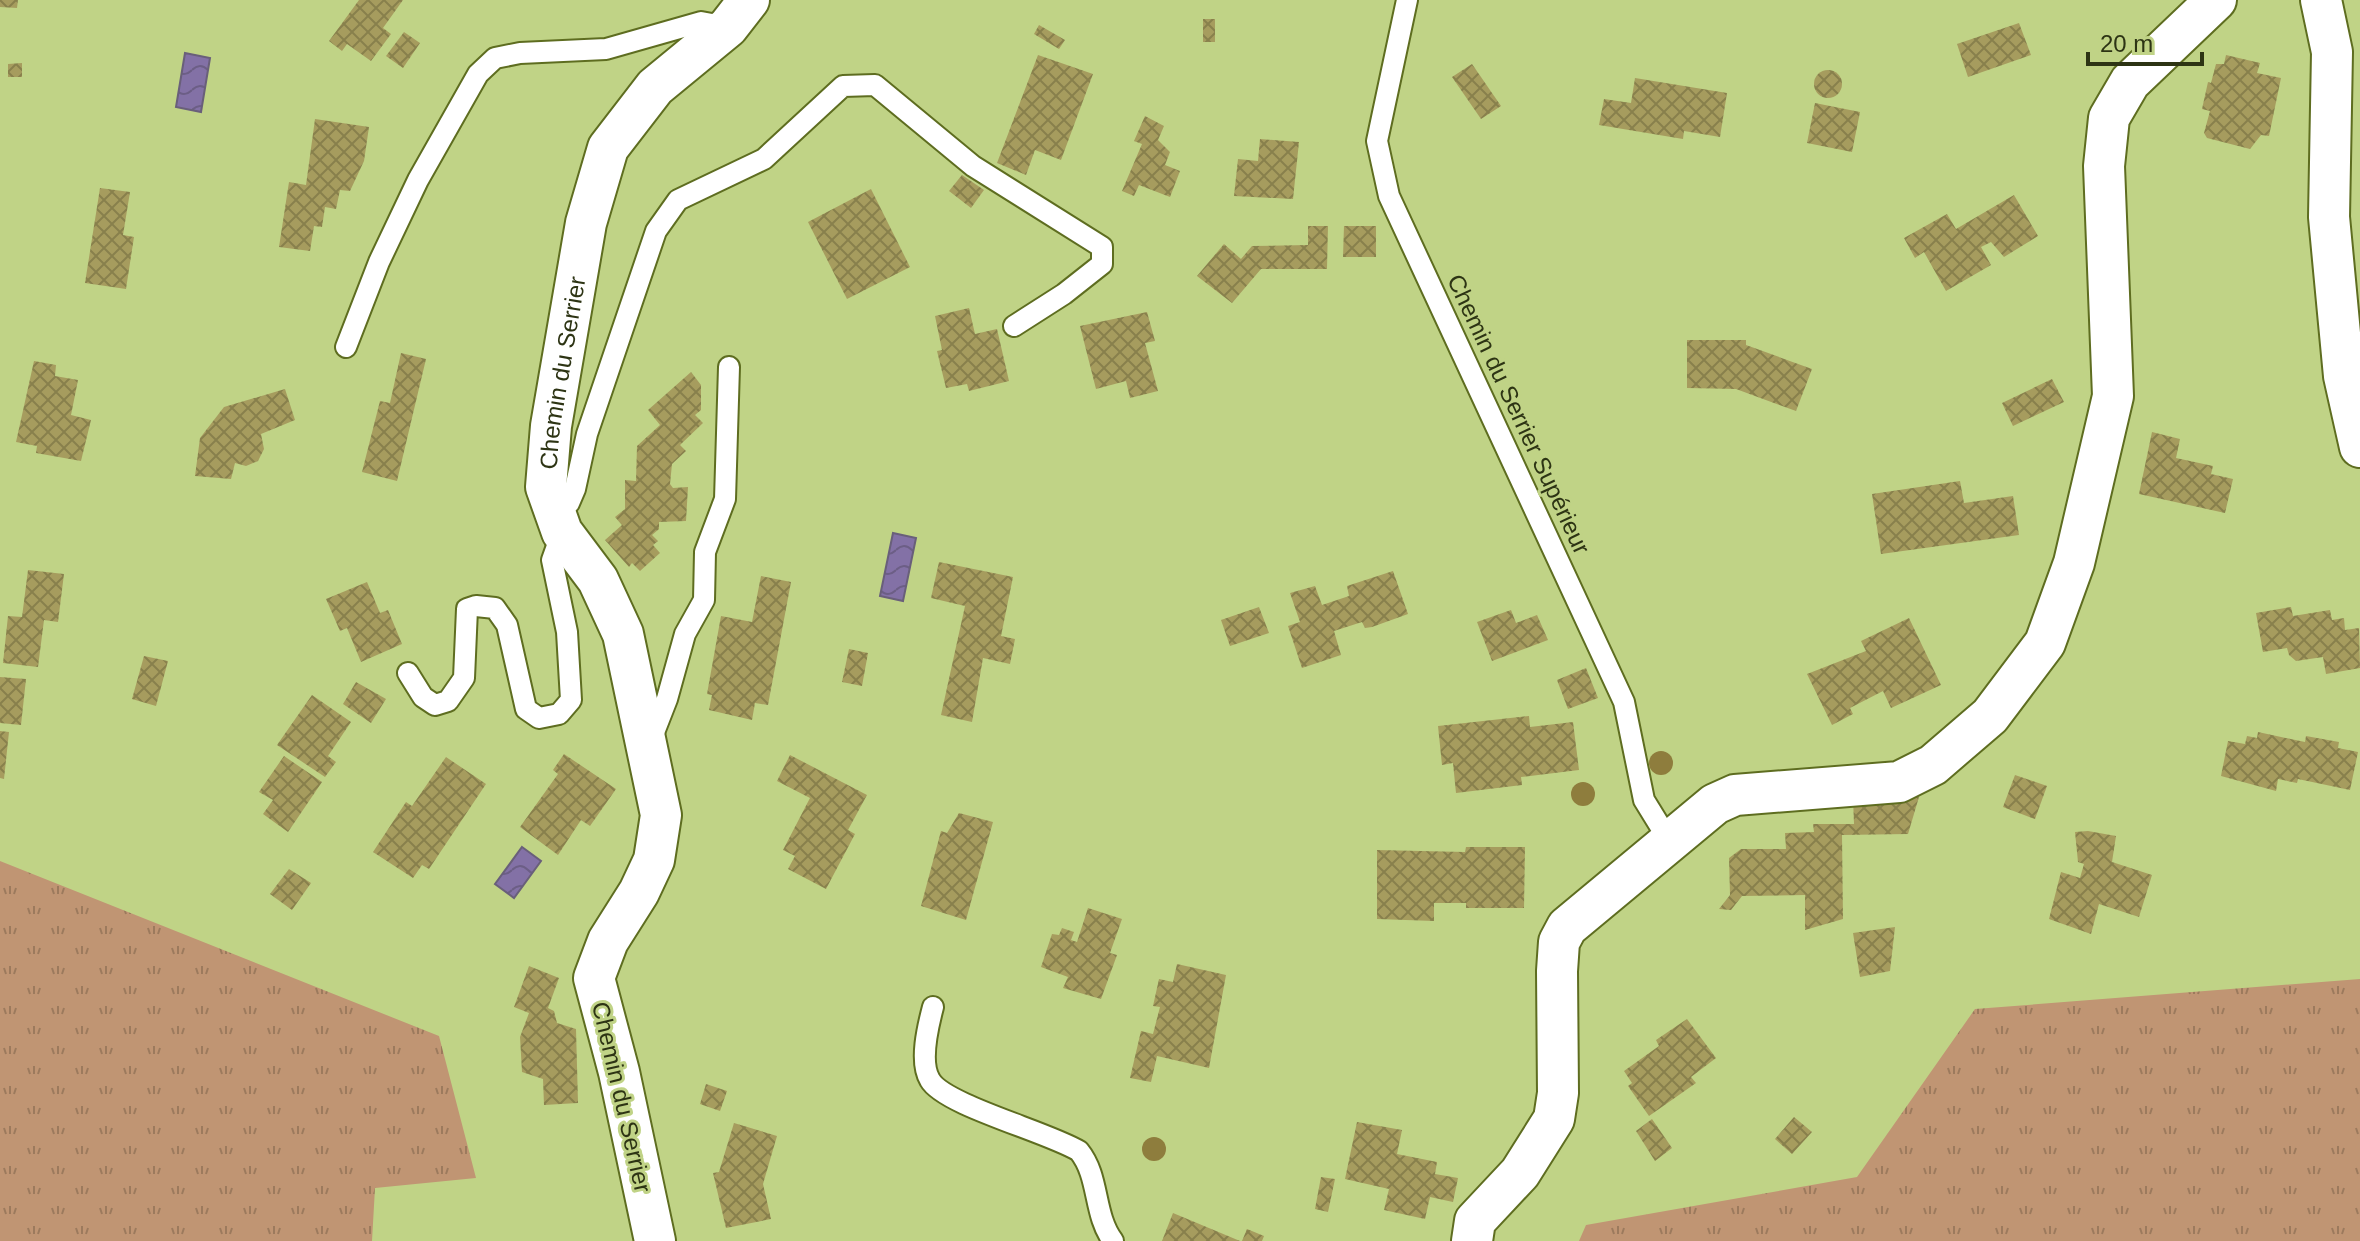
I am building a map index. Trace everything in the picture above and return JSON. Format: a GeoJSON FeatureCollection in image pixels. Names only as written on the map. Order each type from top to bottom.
{"type":"FeatureCollection","features":[{"type":"Feature","properties":{"kind":"street"},"geometry":{"type":"LineString","coordinates":[[1472,1241],[1475,1221],[1520,1173],[1554,1119],[1558,1093],[1559,942],[1567,927],[1668,839],[1715,804],[1735,795],[1899,782],[1933,765],[1990,716],[2045,643],[2074,563],[2113,396],[2104,166],[2109,118],[2130,82],[2216,0]]}},
{"type":"Feature","properties":{"kind":"street"},"geometry":{"type":"LineString","coordinates":[[2321,0],[2332,52],[2329,217],[2344,376],[2360,447]]}},
{"type":"Feature","properties":{"kind":"street","name":"Chemin du Serrier"},"geometry":{"type":"LineString","coordinates":[[655,1241],[619,1072],[594,978],[608,941],[639,892],[654,860],[661,815],[623,634],[598,580],[558,524],[546,487],[551,426],[586,223],[608,148],[655,87],[739,14]]}},
{"type":"Feature","properties":{"kind":"lane","name":"Chemin du Serrier Supérieur"},"geometry":{"type":"LineString","coordinates":[[1407,0],[1377,141],[1389,196],[1624,702],[1644,800],[1668,839]]}},
{"type":"Feature","properties":{"kind":"lane"},"geometry":{"type":"LineString","coordinates":[[346,347],[379,262],[418,180],[478,74],[495,58],[520,53],[606,49],[739,14]]}},
{"type":"Feature","properties":{"kind":"lane"},"geometry":{"type":"LineString","coordinates":[[408,673],[423,697],[435,705],[448,701],[464,678],[467,609],[476,606],[495,608],[507,625],[526,709],[539,718],[559,714],[571,700],[567,632],[552,560],[558,524],[575,489],[587,434],[656,231],[678,200],[764,159],[843,86],[875,85],[973,166],[1102,247],[1102,264],[1064,294],[1014,326]]}},
{"type":"Feature","properties":{"kind":"lane"},"geometry":{"type":"LineString","coordinates":[[648,748],[667,699],[685,634],[704,600],[705,552],[725,499],[729,367]]}},
{"type":"Feature","properties":{"kind":"lane"},"geometry":{"type":"LineString","coordinates":[[933,1007],[926,1067],[930,1081],[951,1098],[1079,1151],[1089,1163],[1103,1219],[1113,1241]]}},
{"type":"Feature","properties":{"kind":"green space"},"geometry":{"type":"Polygon","coordinates":[[[0,861],[439,1036],[476,1178],[375,1188],[372,1241],[0,1241],[0,861]]]}},
{"type":"Feature","properties":{"kind":"green space"},"geometry":{"type":"Polygon","coordinates":[[[2360,979],[2360,1241],[1579,1241],[1586,1225],[1857,1177],[1975,1009],[2360,979]]]}},
{"type":"Feature","properties":{"kind":"water"},"geometry":{"type":"Polygon","coordinates":[[[185,53],[210,58],[201,112],[176,107],[185,53]]]}},
{"type":"Feature","properties":{"kind":"water"},"geometry":{"type":"Polygon","coordinates":[[[893,533],[916,538],[903,601],[880,596],[893,533]]]}},
{"type":"Feature","properties":{"kind":"water"},"geometry":{"type":"Polygon","coordinates":[[[522,847],[541,861],[514,898],[495,884],[522,847]]]}},
{"type":"Feature","properties":{"kind":"building"},"geometry":{"type":"Polygon","coordinates":[[[0,0],[18,0],[17,8],[0,7],[0,0]]]}},
{"type":"Feature","properties":{"kind":"building"},"geometry":{"type":"Polygon","coordinates":[[[359,0],[403,0],[383,28],[391,34],[371,61],[347,44],[342,51],[329,41],[359,0]]]}},
{"type":"Feature","properties":{"kind":"building"},"geometry":{"type":"Polygon","coordinates":[[[1203,19],[1215,19],[1215,42],[1203,42],[1203,19]]]}},
{"type":"Feature","properties":{"kind":"building"},"geometry":{"type":"Polygon","coordinates":[[[2019,23],[2031,55],[1968,77],[1957,44],[2019,23]]]}},
{"type":"Feature","properties":{"kind":"building"},"geometry":{"type":"Polygon","coordinates":[[[1039,25],[1065,40],[1059,49],[1034,34],[1039,25]]]}},
{"type":"Feature","properties":{"kind":"building"},"geometry":{"type":"Polygon","coordinates":[[[404,32],[420,43],[403,68],[386,56],[404,32]]]}},
{"type":"Feature","properties":{"kind":"building"},"geometry":{"type":"Polygon","coordinates":[[[1038,55],[1093,74],[1061,160],[1035,150],[1026,175],[997,163],[1038,55]]]}},
{"type":"Feature","properties":{"kind":"building"},"geometry":{"type":"Polygon","coordinates":[[[2226,55],[2260,63],[2257,73],[2281,78],[2269,136],[2261,135],[2250,149],[2207,138],[2204,133],[2210,111],[2202,109],[2208,82],[2211,83],[2216,64],[2224,64],[2226,55]]]}},
{"type":"Feature","properties":{"kind":"building"},"geometry":{"type":"Polygon","coordinates":[[[22,63],[22,77],[8,77],[8,64],[22,63]]]}},
{"type":"Feature","properties":{"kind":"building"},"geometry":{"type":"Polygon","coordinates":[[[1472,64],[1501,106],[1481,119],[1452,77],[1472,64]]]}},
{"type":"Feature","properties":{"kind":"building"},"geometry":{"type":"Polygon","coordinates":[[[1828,70],[1838,74],[1842,84],[1838,94],[1828,98],[1818,94],[1814,84],[1818,74],[1828,70]]]}},
{"type":"Feature","properties":{"kind":"building"},"geometry":{"type":"Polygon","coordinates":[[[1635,78],[1727,93],[1720,137],[1684,131],[1683,139],[1599,125],[1604,99],[1631,103],[1635,78]]]}},
{"type":"Feature","properties":{"kind":"building"},"geometry":{"type":"Polygon","coordinates":[[[1815,103],[1860,112],[1852,152],[1807,143],[1815,103]]]}},
{"type":"Feature","properties":{"kind":"building"},"geometry":{"type":"Polygon","coordinates":[[[1145,116],[1164,126],[1158,140],[1170,152],[1165,165],[1180,171],[1170,197],[1139,185],[1134,196],[1122,191],[1142,144],[1134,141],[1145,116]]]}},
{"type":"Feature","properties":{"kind":"building"},"geometry":{"type":"Polygon","coordinates":[[[315,119],[369,127],[364,161],[350,191],[340,190],[336,209],[325,207],[322,227],[314,226],[310,251],[279,247],[289,182],[306,185],[315,119]]]}},
{"type":"Feature","properties":{"kind":"building"},"geometry":{"type":"Polygon","coordinates":[[[1260,139],[1299,142],[1293,199],[1234,196],[1238,159],[1258,161],[1260,139]]]}},
{"type":"Feature","properties":{"kind":"building"},"geometry":{"type":"Polygon","coordinates":[[[962,175],[984,190],[971,208],[949,191],[962,175]]]}},
{"type":"Feature","properties":{"kind":"building"},"geometry":{"type":"Polygon","coordinates":[[[100,188],[130,192],[123,235],[134,237],[126,289],[85,283],[100,188]]]}},
{"type":"Feature","properties":{"kind":"building"},"geometry":{"type":"Polygon","coordinates":[[[871,189],[910,267],[847,299],[808,222],[871,189]]]}},
{"type":"Feature","properties":{"kind":"building"},"geometry":{"type":"Polygon","coordinates":[[[2014,195],[2038,236],[2004,257],[1991,242],[1981,247],[1991,265],[1946,291],[1924,252],[1915,258],[1904,238],[1947,214],[1956,229],[2014,195]]]}},
{"type":"Feature","properties":{"kind":"building"},"geometry":{"type":"Polygon","coordinates":[[[1308,226],[1328,226],[1327,269],[1261,269],[1232,303],[1197,276],[1224,244],[1241,259],[1252,246],[1308,245],[1308,226]]]}},
{"type":"Feature","properties":{"kind":"building"},"geometry":{"type":"Polygon","coordinates":[[[1344,226],[1376,226],[1376,257],[1343,257],[1344,226]]]}},
{"type":"Feature","properties":{"kind":"building"},"geometry":{"type":"Polygon","coordinates":[[[969,308],[975,334],[997,329],[1009,381],[969,391],[967,384],[946,388],[937,351],[942,350],[935,316],[969,308]]]}},
{"type":"Feature","properties":{"kind":"building"},"geometry":{"type":"Polygon","coordinates":[[[1147,312],[1155,341],[1145,343],[1158,391],[1130,398],[1126,381],[1096,389],[1080,326],[1147,312]]]}},
{"type":"Feature","properties":{"kind":"building"},"geometry":{"type":"Polygon","coordinates":[[[1687,340],[1746,340],[1746,345],[1812,369],[1796,411],[1736,389],[1687,388],[1687,340]]]}},
{"type":"Feature","properties":{"kind":"building"},"geometry":{"type":"Polygon","coordinates":[[[401,353],[426,359],[397,481],[362,472],[380,401],[390,403],[401,353]]]}},
{"type":"Feature","properties":{"kind":"building"},"geometry":{"type":"Polygon","coordinates":[[[34,361],[56,365],[55,376],[78,380],[71,415],[91,420],[81,461],[36,453],[37,446],[16,442],[34,361]]]}},
{"type":"Feature","properties":{"kind":"building"},"geometry":{"type":"Polygon","coordinates":[[[691,372],[701,385],[701,410],[695,415],[703,423],[680,445],[686,451],[672,464],[670,484],[673,488],[688,487],[686,521],[659,522],[659,529],[652,535],[658,541],[653,545],[660,553],[640,571],[632,563],[629,567],[605,540],[622,525],[615,517],[625,509],[625,480],[636,481],[637,446],[660,425],[648,410],[691,372]]]}},
{"type":"Feature","properties":{"kind":"building"},"geometry":{"type":"Polygon","coordinates":[[[2052,379],[2064,402],[2013,426],[2002,403],[2052,379]]]}},
{"type":"Feature","properties":{"kind":"building"},"geometry":{"type":"Polygon","coordinates":[[[285,389],[295,420],[261,434],[264,449],[258,461],[246,466],[235,463],[231,479],[195,476],[200,438],[224,407],[285,389]]]}},
{"type":"Feature","properties":{"kind":"building"},"geometry":{"type":"Polygon","coordinates":[[[2152,432],[2180,439],[2176,458],[2213,466],[2211,474],[2233,479],[2225,513],[2139,494],[2152,432]]]}},
{"type":"Feature","properties":{"kind":"building"},"geometry":{"type":"Polygon","coordinates":[[[1960,481],[1964,503],[2013,496],[2019,535],[1881,554],[1872,494],[1960,481]]]}},
{"type":"Feature","properties":{"kind":"building"},"geometry":{"type":"Polygon","coordinates":[[[939,562],[1013,577],[1001,636],[1015,639],[1010,664],[983,658],[972,722],[941,715],[965,606],[931,598],[939,562]]]}},
{"type":"Feature","properties":{"kind":"building"},"geometry":{"type":"Polygon","coordinates":[[[28,570],[64,574],[58,622],[44,620],[38,667],[3,663],[8,616],[22,617],[28,570]]]}},
{"type":"Feature","properties":{"kind":"building"},"geometry":{"type":"Polygon","coordinates":[[[1393,571],[1408,614],[1372,627],[1365,628],[1362,622],[1334,631],[1341,655],[1302,668],[1288,626],[1300,622],[1290,593],[1315,586],[1322,605],[1349,596],[1347,586],[1393,571]]]}},
{"type":"Feature","properties":{"kind":"building"},"geometry":{"type":"Polygon","coordinates":[[[761,576],[791,582],[768,705],[755,703],[752,720],[709,710],[712,695],[707,694],[721,616],[752,622],[761,576]]]}},
{"type":"Feature","properties":{"kind":"building"},"geometry":{"type":"Polygon","coordinates":[[[367,582],[380,613],[388,610],[402,644],[361,662],[347,628],[340,631],[326,599],[367,582]]]}},
{"type":"Feature","properties":{"kind":"building"},"geometry":{"type":"Polygon","coordinates":[[[1259,607],[1269,633],[1230,646],[1221,620],[1259,607]]]}},
{"type":"Feature","properties":{"kind":"building"},"geometry":{"type":"Polygon","coordinates":[[[2291,607],[2293,616],[2330,610],[2332,620],[2344,618],[2345,630],[2359,628],[2360,668],[2326,674],[2323,657],[2296,661],[2287,648],[2263,652],[2256,613],[2291,607]]]}},
{"type":"Feature","properties":{"kind":"building"},"geometry":{"type":"Polygon","coordinates":[[[1511,610],[1516,623],[1537,615],[1548,640],[1492,661],[1477,622],[1511,610]]]}},
{"type":"Feature","properties":{"kind":"building"},"geometry":{"type":"Polygon","coordinates":[[[1909,618],[1941,685],[1891,708],[1883,691],[1850,708],[1853,714],[1832,725],[1807,674],[1866,651],[1861,641],[1909,618]]]}},
{"type":"Feature","properties":{"kind":"building"},"geometry":{"type":"Polygon","coordinates":[[[849,649],[868,653],[862,686],[842,682],[849,649]]]}},
{"type":"Feature","properties":{"kind":"building"},"geometry":{"type":"Polygon","coordinates":[[[144,656],[168,661],[156,706],[132,699],[144,656]]]}},
{"type":"Feature","properties":{"kind":"building"},"geometry":{"type":"Polygon","coordinates":[[[1586,668],[1598,698],[1568,709],[1557,680],[1586,668]]]}},
{"type":"Feature","properties":{"kind":"building"},"geometry":{"type":"Polygon","coordinates":[[[0,677],[26,679],[21,725],[0,723],[0,677]]]}},
{"type":"Feature","properties":{"kind":"building"},"geometry":{"type":"Polygon","coordinates":[[[356,682],[386,699],[371,723],[343,704],[356,682]]]}},
{"type":"Feature","properties":{"kind":"building"},"geometry":{"type":"Polygon","coordinates":[[[312,695],[351,722],[328,756],[336,762],[325,777],[277,745],[312,695]]]}},
{"type":"Feature","properties":{"kind":"building"},"geometry":{"type":"Polygon","coordinates":[[[1529,716],[1530,727],[1573,722],[1579,770],[1521,777],[1522,785],[1456,793],[1453,763],[1442,765],[1438,726],[1529,716]]]}},
{"type":"Feature","properties":{"kind":"building"},"geometry":{"type":"Polygon","coordinates":[[[0,731],[9,732],[4,779],[0,778],[0,731]]]}},
{"type":"Feature","properties":{"kind":"building"},"geometry":{"type":"Polygon","coordinates":[[[2258,732],[2305,742],[2306,736],[2339,742],[2338,748],[2358,752],[2350,790],[2298,779],[2297,783],[2278,779],[2276,791],[2221,776],[2228,741],[2245,744],[2247,736],[2257,738],[2258,732]]]}},
{"type":"Feature","properties":{"kind":"building"},"geometry":{"type":"Polygon","coordinates":[[[564,754],[616,789],[590,826],[581,820],[558,855],[520,827],[558,774],[553,770],[564,754]]]}},
{"type":"Feature","properties":{"kind":"building"},"geometry":{"type":"Polygon","coordinates":[[[790,755],[867,795],[848,830],[855,834],[826,889],[788,869],[795,856],[783,850],[810,798],[777,781],[790,755]]]}},
{"type":"Feature","properties":{"kind":"building"},"geometry":{"type":"Polygon","coordinates":[[[284,756],[322,782],[288,832],[263,814],[273,800],[259,792],[284,756]]]}},
{"type":"Feature","properties":{"kind":"building"},"geometry":{"type":"Polygon","coordinates":[[[446,757],[486,784],[429,869],[422,865],[413,878],[373,852],[406,802],[412,806],[446,757]]]}},
{"type":"Feature","properties":{"kind":"building"},"geometry":{"type":"Polygon","coordinates":[[[2015,775],[2047,786],[2035,819],[2003,807],[2015,775]]]}},
{"type":"Feature","properties":{"kind":"building"},"geometry":{"type":"Polygon","coordinates":[[[1919,797],[1908,834],[1842,835],[1843,919],[1805,930],[1805,895],[1742,896],[1731,910],[1719,909],[1730,895],[1729,858],[1741,849],[1786,849],[1785,833],[1814,832],[1813,824],[1854,824],[1853,798],[1919,797]]]}},
{"type":"Feature","properties":{"kind":"building"},"geometry":{"type":"Polygon","coordinates":[[[959,813],[993,822],[966,920],[921,906],[941,831],[947,833],[959,813]]]}},
{"type":"Feature","properties":{"kind":"building"},"geometry":{"type":"Polygon","coordinates":[[[2075,832],[2116,836],[2112,862],[2152,875],[2139,917],[2099,904],[2091,934],[2049,919],[2061,872],[2080,878],[2084,864],[2078,862],[2075,832]]]}},
{"type":"Feature","properties":{"kind":"building"},"geometry":{"type":"Polygon","coordinates":[[[1466,847],[1525,847],[1524,908],[1466,908],[1466,903],[1434,903],[1434,921],[1377,919],[1377,850],[1465,852],[1466,847]]]}},
{"type":"Feature","properties":{"kind":"building"},"geometry":{"type":"Polygon","coordinates":[[[289,869],[311,883],[292,910],[270,894],[289,869]]]}},
{"type":"Feature","properties":{"kind":"building"},"geometry":{"type":"Polygon","coordinates":[[[1088,908],[1122,919],[1110,953],[1117,955],[1101,999],[1063,988],[1068,977],[1041,967],[1052,934],[1059,935],[1062,928],[1074,932],[1071,940],[1077,942],[1088,908]]]}},
{"type":"Feature","properties":{"kind":"building"},"geometry":{"type":"Polygon","coordinates":[[[1895,927],[1890,971],[1860,977],[1853,933],[1895,927]]]}},
{"type":"Feature","properties":{"kind":"building"},"geometry":{"type":"Polygon","coordinates":[[[1177,964],[1226,975],[1209,1068],[1157,1056],[1151,1082],[1130,1078],[1141,1031],[1153,1034],[1160,1007],[1153,1006],[1159,979],[1173,982],[1177,964]]]}},
{"type":"Feature","properties":{"kind":"building"},"geometry":{"type":"Polygon","coordinates":[[[529,966],[559,978],[548,1008],[554,1011],[557,1023],[576,1029],[578,1103],[544,1105],[543,1079],[522,1072],[520,1037],[529,1013],[514,1007],[529,966]]]}},
{"type":"Feature","properties":{"kind":"building"},"geometry":{"type":"Polygon","coordinates":[[[1687,1019],[1716,1058],[1691,1077],[1696,1083],[1649,1116],[1628,1086],[1632,1083],[1624,1071],[1659,1046],[1656,1040],[1687,1019]]]}},
{"type":"Feature","properties":{"kind":"building"},"geometry":{"type":"Polygon","coordinates":[[[706,1084],[727,1091],[720,1111],[700,1104],[706,1084]]]}},
{"type":"Feature","properties":{"kind":"building"},"geometry":{"type":"Polygon","coordinates":[[[1794,1117],[1812,1132],[1792,1154],[1775,1139],[1794,1117]]]}},
{"type":"Feature","properties":{"kind":"building"},"geometry":{"type":"Polygon","coordinates":[[[1652,1119],[1672,1148],[1655,1161],[1636,1131],[1652,1119]]]}},
{"type":"Feature","properties":{"kind":"building"},"geometry":{"type":"Polygon","coordinates":[[[1357,1122],[1402,1130],[1397,1154],[1437,1162],[1435,1174],[1458,1178],[1453,1202],[1430,1197],[1425,1219],[1384,1210],[1389,1189],[1345,1179],[1357,1122]]]}},
{"type":"Feature","properties":{"kind":"building"},"geometry":{"type":"Polygon","coordinates":[[[734,1123],[777,1136],[763,1184],[771,1219],[726,1228],[713,1173],[719,1172],[734,1123]]]}},
{"type":"Feature","properties":{"kind":"building"},"geometry":{"type":"Polygon","coordinates":[[[1321,1177],[1335,1179],[1328,1212],[1315,1209],[1321,1177]]]}},
{"type":"Feature","properties":{"kind":"building"},"geometry":{"type":"Polygon","coordinates":[[[1173,1213],[1240,1241],[1162,1241],[1173,1213]]]}},
{"type":"Feature","properties":{"kind":"building"},"geometry":{"type":"Polygon","coordinates":[[[1247,1229],[1264,1236],[1262,1241],[1242,1241],[1247,1229]]]}}]}
